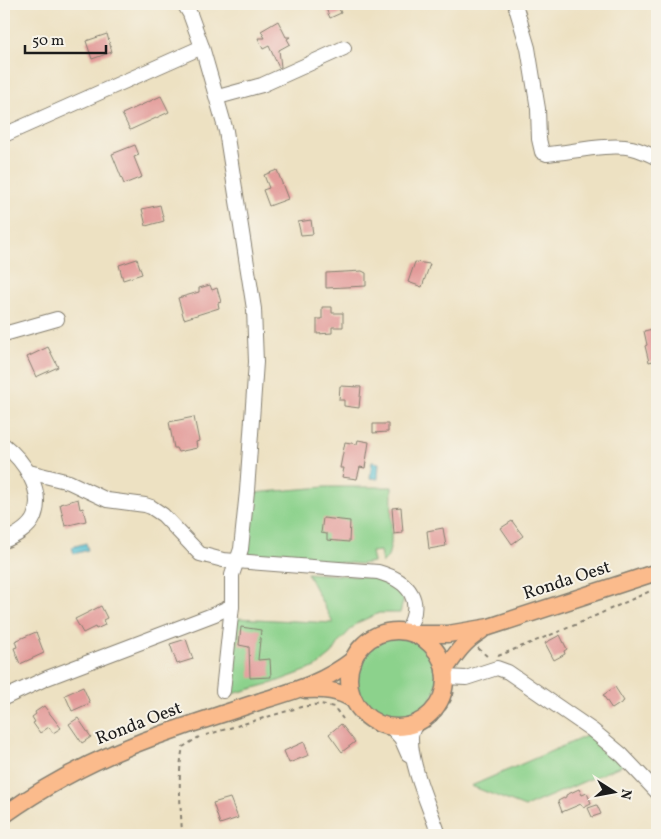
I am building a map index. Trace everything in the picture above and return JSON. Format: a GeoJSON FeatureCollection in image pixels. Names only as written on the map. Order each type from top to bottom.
{"type":"FeatureCollection","features":[{"type":"Feature","properties":{"kind":"main road","name":"Ronda Oest"},"geometry":{"type":"LineString","coordinates":[[410,633],[448,634],[489,627],[657,572]]}},
{"type":"Feature","properties":{"kind":"main road","name":"Ronda Oest"},"geometry":{"type":"LineString","coordinates":[[448,675],[469,638],[489,627]]}},
{"type":"Feature","properties":{"kind":"main road"},"geometry":{"type":"LineString","coordinates":[[393,631],[410,633],[428,642],[439,655],[448,675],[444,689],[437,704],[421,726],[390,726],[379,723],[369,718],[360,710],[354,700],[350,687],[350,672],[354,659],[360,648],[375,636],[393,631]]}},
{"type":"Feature","properties":{"kind":"main road","name":"Ronda Oest"},"geometry":{"type":"LineString","coordinates":[[4,815],[65,777],[131,746],[298,690],[332,674],[354,659]]}},
{"type":"Feature","properties":{"kind":"main road","name":"Ronda Oest"},"geometry":{"type":"LineString","coordinates":[[298,690],[328,689],[341,692],[354,700]]}},
{"type":"Feature","properties":{"kind":"street"},"geometry":{"type":"LineString","coordinates":[[184,4],[190,14],[202,47],[218,97],[226,131],[252,291],[256,338],[247,491],[241,549],[232,575],[232,606],[222,691]]}},
{"type":"Feature","properties":{"kind":"street"},"geometry":{"type":"LineString","coordinates":[[515,4],[528,48],[538,109],[539,139],[542,152],[547,154],[619,146],[635,148],[657,158]]}},
{"type":"Feature","properties":{"kind":"street"},"geometry":{"type":"LineString","coordinates":[[4,135],[202,47]]}},
{"type":"Feature","properties":{"kind":"street"},"geometry":{"type":"LineString","coordinates":[[218,97],[262,85],[344,48]]}},
{"type":"Feature","properties":{"kind":"street"},"geometry":{"type":"LineString","coordinates":[[4,334],[57,319]]}},
{"type":"Feature","properties":{"kind":"street"},"geometry":{"type":"LineString","coordinates":[[4,444],[24,464],[29,472],[36,497],[34,517],[18,534],[4,541]]}},
{"type":"Feature","properties":{"kind":"street"},"geometry":{"type":"LineString","coordinates":[[29,472],[69,482],[107,500],[151,507],[163,515],[200,554],[217,559],[294,567],[378,572],[386,575],[401,584],[414,596],[415,607],[410,633]]}},
{"type":"Feature","properties":{"kind":"street"},"geometry":{"type":"LineString","coordinates":[[4,698],[47,678],[232,606]]}},
{"type":"Feature","properties":{"kind":"street"},"geometry":{"type":"LineString","coordinates":[[448,675],[466,678],[497,668],[508,672],[592,730],[622,755],[657,792]]}},
{"type":"Feature","properties":{"kind":"street"},"geometry":{"type":"LineString","coordinates":[[390,726],[401,738],[408,755],[414,763]]}},
{"type":"Feature","properties":{"kind":"street"},"geometry":{"type":"LineString","coordinates":[[421,726],[412,732],[414,763],[439,835]]}},
{"type":"Feature","properties":{"kind":"path"},"geometry":{"type":"LineString","coordinates":[[475,647],[490,659],[575,625],[657,588]]}},
{"type":"Feature","properties":{"kind":"path"},"geometry":{"type":"LineString","coordinates":[[421,726],[444,711],[453,696],[448,675]]}},
{"type":"Feature","properties":{"kind":"path"},"geometry":{"type":"LineString","coordinates":[[182,835],[180,798],[182,754],[183,747],[191,740],[301,707],[321,704],[334,706],[343,720]]}},
{"type":"Feature","properties":{"kind":"green space"},"geometry":{"type":"Polygon","coordinates":[[[325,487],[392,487],[391,544],[388,557],[382,563],[380,551],[371,552],[373,562],[361,564],[252,556],[247,552],[252,493],[325,487]]]}},
{"type":"Feature","properties":{"kind":"green space"},"geometry":{"type":"Polygon","coordinates":[[[307,573],[383,578],[405,594],[400,613],[379,613],[357,623],[340,641],[332,654],[316,667],[273,683],[228,695],[236,618],[333,623],[307,573]]]}},
{"type":"Feature","properties":{"kind":"green space"},"geometry":{"type":"Polygon","coordinates":[[[397,638],[412,641],[425,650],[434,663],[437,678],[434,693],[425,706],[412,715],[397,718],[382,715],[369,706],[360,693],[357,678],[360,663],[369,650],[382,641],[397,638]]]}},
{"type":"Feature","properties":{"kind":"green space"},"geometry":{"type":"Polygon","coordinates":[[[591,734],[625,764],[525,807],[471,786],[591,734]]]}},
{"type":"Feature","properties":{"kind":"water"},"geometry":{"type":"Polygon","coordinates":[[[372,462],[379,463],[378,479],[370,478],[372,462]]]}},
{"type":"Feature","properties":{"kind":"water"},"geometry":{"type":"Polygon","coordinates":[[[86,543],[88,550],[74,554],[72,547],[86,543]]]}},
{"type":"Feature","properties":{"kind":"building"},"geometry":{"type":"Polygon","coordinates":[[[337,4],[341,13],[330,18],[325,6],[337,4]]]}},
{"type":"Feature","properties":{"kind":"building"},"geometry":{"type":"Polygon","coordinates":[[[278,21],[286,37],[290,37],[287,39],[290,44],[279,50],[281,67],[279,68],[269,46],[263,49],[258,38],[265,38],[261,31],[278,21]]]}},
{"type":"Feature","properties":{"kind":"building"},"geometry":{"type":"Polygon","coordinates":[[[107,34],[112,52],[92,59],[86,41],[107,34]]]}},
{"type":"Feature","properties":{"kind":"building"},"geometry":{"type":"Polygon","coordinates":[[[161,96],[169,112],[130,130],[122,114],[161,96]]]}},
{"type":"Feature","properties":{"kind":"building"},"geometry":{"type":"Polygon","coordinates":[[[135,145],[139,155],[134,157],[142,177],[124,184],[112,154],[135,145]]]}},
{"type":"Feature","properties":{"kind":"building"},"geometry":{"type":"Polygon","coordinates":[[[277,170],[288,199],[269,206],[263,190],[269,188],[264,175],[277,170]]]}},
{"type":"Feature","properties":{"kind":"building"},"geometry":{"type":"Polygon","coordinates":[[[160,205],[164,221],[146,226],[142,209],[160,205]]]}},
{"type":"Feature","properties":{"kind":"building"},"geometry":{"type":"Polygon","coordinates":[[[311,220],[313,234],[301,235],[298,222],[311,220]]]}},
{"type":"Feature","properties":{"kind":"building"},"geometry":{"type":"Polygon","coordinates":[[[137,259],[142,274],[123,280],[119,265],[137,259]]]}},
{"type":"Feature","properties":{"kind":"building"},"geometry":{"type":"Polygon","coordinates":[[[415,262],[430,264],[422,287],[408,282],[415,262]]]}},
{"type":"Feature","properties":{"kind":"building"},"geometry":{"type":"Polygon","coordinates":[[[362,271],[366,273],[366,286],[326,288],[326,273],[362,271]]]}},
{"type":"Feature","properties":{"kind":"building"},"geometry":{"type":"Polygon","coordinates":[[[210,285],[212,290],[217,288],[221,302],[218,303],[219,308],[184,319],[178,298],[199,292],[199,288],[210,285]]]}},
{"type":"Feature","properties":{"kind":"building"},"geometry":{"type":"Polygon","coordinates":[[[322,307],[332,307],[332,313],[343,313],[343,327],[332,327],[332,333],[317,334],[317,319],[322,319],[322,307]]]}},
{"type":"Feature","properties":{"kind":"building"},"geometry":{"type":"Polygon","coordinates":[[[657,328],[657,360],[649,362],[644,331],[657,328]]]}},
{"type":"Feature","properties":{"kind":"building"},"geometry":{"type":"Polygon","coordinates":[[[48,347],[58,367],[36,377],[27,357],[48,347]]]}},
{"type":"Feature","properties":{"kind":"building"},"geometry":{"type":"Polygon","coordinates":[[[340,386],[361,387],[359,408],[344,406],[344,400],[339,400],[340,386]]]}},
{"type":"Feature","properties":{"kind":"building"},"geometry":{"type":"Polygon","coordinates":[[[194,417],[199,441],[196,442],[197,448],[178,452],[174,448],[169,422],[194,417]]]}},
{"type":"Feature","properties":{"kind":"building"},"geometry":{"type":"Polygon","coordinates":[[[373,424],[388,424],[388,432],[373,433],[373,424]]]}},
{"type":"Feature","properties":{"kind":"building"},"geometry":{"type":"Polygon","coordinates":[[[358,440],[369,442],[365,468],[360,467],[357,479],[342,477],[344,468],[340,468],[345,442],[357,444],[358,440]]]}},
{"type":"Feature","properties":{"kind":"building"},"geometry":{"type":"Polygon","coordinates":[[[78,499],[80,509],[83,508],[86,521],[65,526],[60,504],[78,499]]]}},
{"type":"Feature","properties":{"kind":"building"},"geometry":{"type":"Polygon","coordinates":[[[401,507],[403,533],[394,534],[392,508],[401,507]]]}},
{"type":"Feature","properties":{"kind":"building"},"geometry":{"type":"Polygon","coordinates":[[[323,518],[350,521],[349,542],[327,540],[327,534],[321,533],[323,518]]]}},
{"type":"Feature","properties":{"kind":"building"},"geometry":{"type":"Polygon","coordinates":[[[512,521],[523,536],[512,544],[501,528],[512,521]]]}},
{"type":"Feature","properties":{"kind":"building"},"geometry":{"type":"Polygon","coordinates":[[[443,528],[446,546],[429,549],[427,531],[443,528]]]}},
{"type":"Feature","properties":{"kind":"building"},"geometry":{"type":"Polygon","coordinates":[[[101,606],[107,618],[103,620],[105,625],[96,629],[95,627],[83,633],[75,619],[101,606]]]}},
{"type":"Feature","properties":{"kind":"building"},"geometry":{"type":"Polygon","coordinates":[[[241,627],[261,630],[258,660],[270,659],[271,677],[250,678],[249,647],[239,645],[241,627]]]}},
{"type":"Feature","properties":{"kind":"building"},"geometry":{"type":"Polygon","coordinates":[[[36,632],[44,653],[20,664],[14,648],[17,647],[15,641],[36,632]]]}},
{"type":"Feature","properties":{"kind":"building"},"geometry":{"type":"Polygon","coordinates":[[[560,635],[567,649],[564,651],[565,654],[554,660],[545,643],[560,635]]]}},
{"type":"Feature","properties":{"kind":"building"},"geometry":{"type":"Polygon","coordinates":[[[186,639],[193,659],[177,664],[170,644],[186,639]]]}},
{"type":"Feature","properties":{"kind":"building"},"geometry":{"type":"Polygon","coordinates":[[[83,687],[90,703],[72,711],[65,695],[83,687]]]}},
{"type":"Feature","properties":{"kind":"building"},"geometry":{"type":"Polygon","coordinates":[[[615,687],[624,701],[612,709],[603,695],[615,687]]]}},
{"type":"Feature","properties":{"kind":"building"},"geometry":{"type":"Polygon","coordinates":[[[44,706],[61,728],[53,733],[49,727],[40,733],[33,723],[35,722],[32,717],[36,714],[35,712],[44,706]]]}},
{"type":"Feature","properties":{"kind":"building"},"geometry":{"type":"Polygon","coordinates":[[[78,718],[91,737],[82,743],[69,724],[78,718]]]}},
{"type":"Feature","properties":{"kind":"building"},"geometry":{"type":"Polygon","coordinates":[[[341,724],[355,742],[342,752],[329,734],[341,724]]]}},
{"type":"Feature","properties":{"kind":"building"},"geometry":{"type":"Polygon","coordinates":[[[304,742],[309,755],[289,763],[284,751],[304,742]]]}},
{"type":"Feature","properties":{"kind":"building"},"geometry":{"type":"Polygon","coordinates":[[[579,789],[582,795],[587,793],[591,803],[583,807],[581,804],[562,812],[558,801],[579,789]]]}},
{"type":"Feature","properties":{"kind":"building"},"geometry":{"type":"Polygon","coordinates":[[[230,798],[238,818],[220,824],[213,803],[230,798]]]}},
{"type":"Feature","properties":{"kind":"building"},"geometry":{"type":"Polygon","coordinates":[[[597,805],[601,814],[592,817],[588,808],[597,805]]]}}]}
